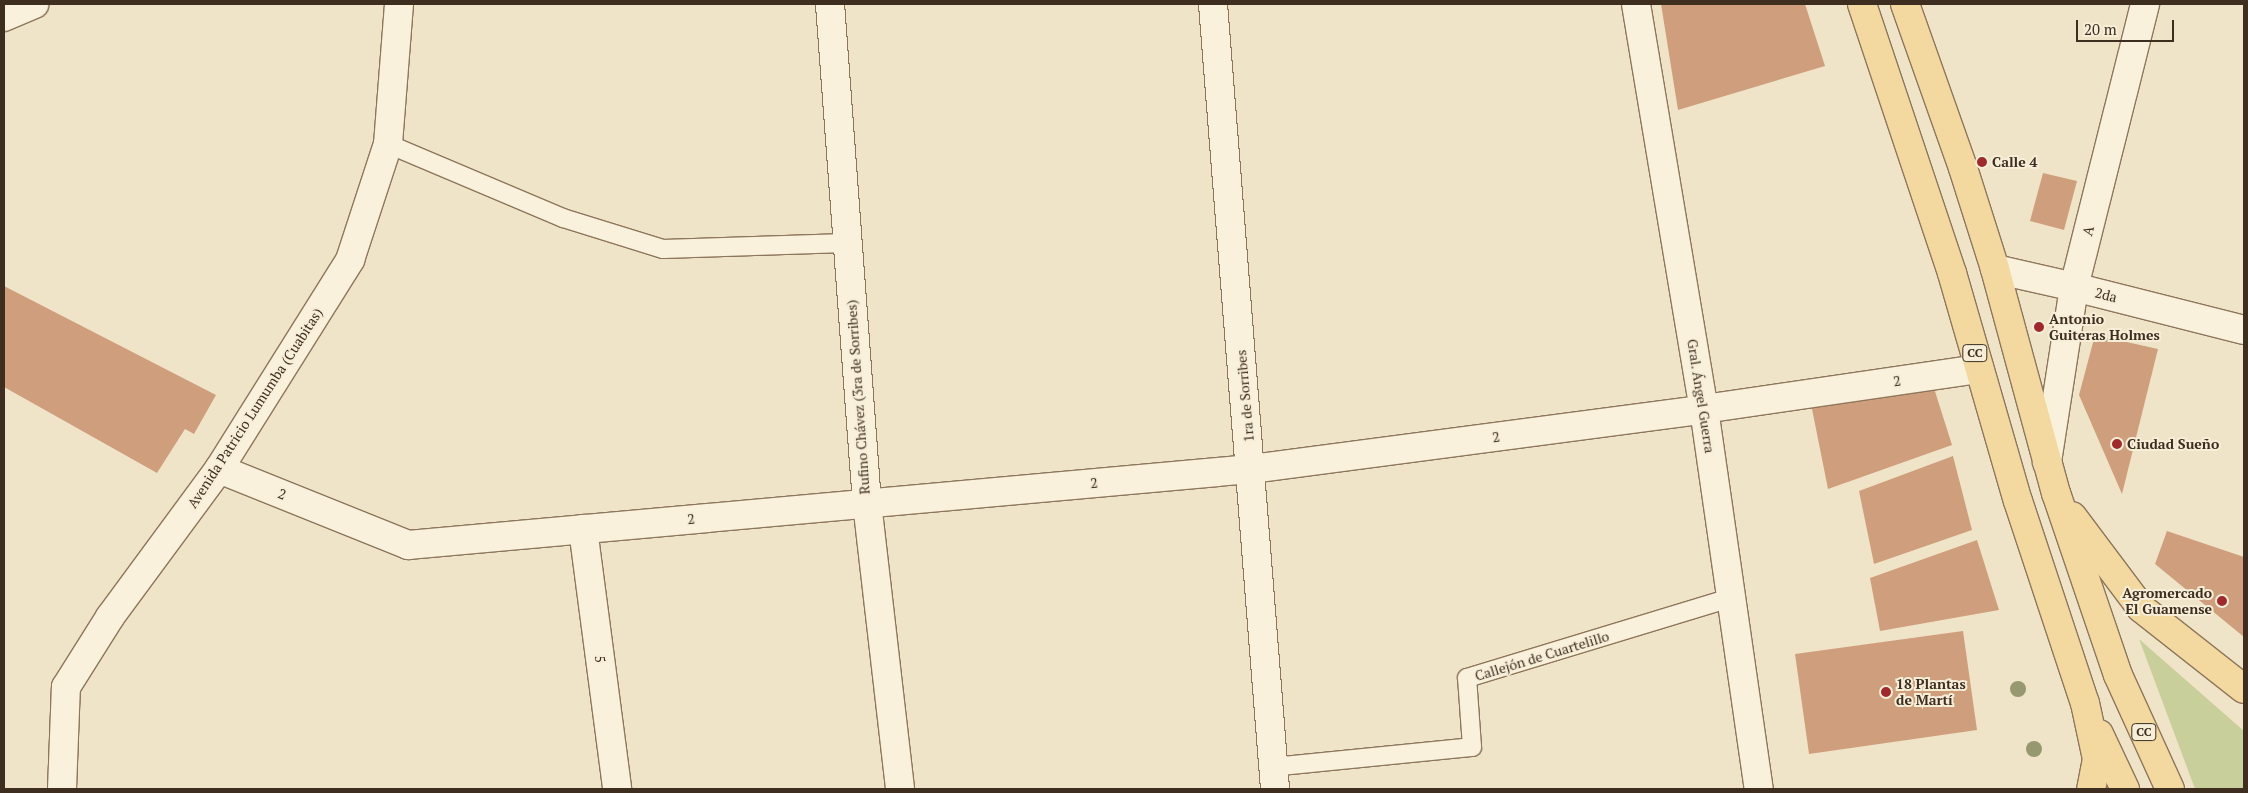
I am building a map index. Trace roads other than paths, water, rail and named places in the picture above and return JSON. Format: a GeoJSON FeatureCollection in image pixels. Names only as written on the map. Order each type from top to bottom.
{"type":"FeatureCollection","features":[{"type":"Feature","properties":{"kind":"main road","name":"CC"},"geometry":{"type":"LineString","coordinates":[[1862,4],[1952,273],[2018,501],[2085,703],[2125,789]]}},
{"type":"Feature","properties":{"kind":"main road","name":"CC"},"geometry":{"type":"LineString","coordinates":[[1905,4],[1963,168],[1996,270],[2056,493],[2118,675],[2170,789]]}},
{"type":"Feature","properties":{"kind":"main road"},"geometry":{"type":"LineString","coordinates":[[2056,493],[2141,608],[2244,689]]}},
{"type":"Feature","properties":{"kind":"main road"},"geometry":{"type":"LineString","coordinates":[[2085,703],[2098,759],[2092,789]]}},
{"type":"Feature","properties":{"kind":"street"},"geometry":{"type":"LineString","coordinates":[[4,17],[34,4]]}},
{"type":"Feature","properties":{"kind":"street","name":"Avenida Patricio Lumumba (Cuabitas)"},"geometry":{"type":"LineString","coordinates":[[62,789],[66,688],[110,617],[219,469],[350,260],[388,144],[398,4]]}},
{"type":"Feature","properties":{"kind":"street","name":"Rufino Chávez (3ra de Sorribes)"},"geometry":{"type":"LineString","coordinates":[[830,4],[846,243],[867,503],[900,789]]}},
{"type":"Feature","properties":{"kind":"street","name":"1ra de Sorribes"},"geometry":{"type":"LineString","coordinates":[[1213,4],[1274,778]]}},
{"type":"Feature","properties":{"kind":"street","name":"Gral. Ángel Guerra"},"geometry":{"type":"LineString","coordinates":[[1636,4],[1704,409],[1759,789]]}},
{"type":"Feature","properties":{"kind":"street","name":"A"},"geometry":{"type":"LineString","coordinates":[[2047,462],[2074,286],[2145,4]]}},
{"type":"Feature","properties":{"kind":"street","name":"2da"},"geometry":{"type":"LineString","coordinates":[[1996,270],[2074,286],[2244,330]]}},
{"type":"Feature","properties":{"kind":"street","name":"2"},"geometry":{"type":"LineString","coordinates":[[219,469],[408,545],[1251,469],[1704,409],[1979,369]]}},
{"type":"Feature","properties":{"kind":"street","name":"5"},"geometry":{"type":"LineString","coordinates":[[583,529],[617,789]]}},
{"type":"Feature","properties":{"kind":"lane"},"geometry":{"type":"LineString","coordinates":[[388,144],[563,218],[663,249],[846,243]]}},
{"type":"Feature","properties":{"kind":"lane","name":"Callejón de Cuartelillo"},"geometry":{"type":"LineString","coordinates":[[1274,778],[1472,748],[1467,678],[1731,598]]}},
{"type":"Feature","properties":{"kind":"place","name":"Calle 4"},"geometry":{"type":"Point","coordinates":[1982,162]}},
{"type":"Feature","properties":{"kind":"place","name":"Antonio Guiteras Holmes"},"geometry":{"type":"Point","coordinates":[2039,327]}},
{"type":"Feature","properties":{"kind":"place","name":"Ciudad Sueño"},"geometry":{"type":"Point","coordinates":[2117,444]}},
{"type":"Feature","properties":{"kind":"place","name":"Agromercado El Guamense"},"geometry":{"type":"Point","coordinates":[2222,601]}},
{"type":"Feature","properties":{"kind":"place","name":"18 Plantas de Martí"},"geometry":{"type":"Point","coordinates":[1886,692]}}]}
